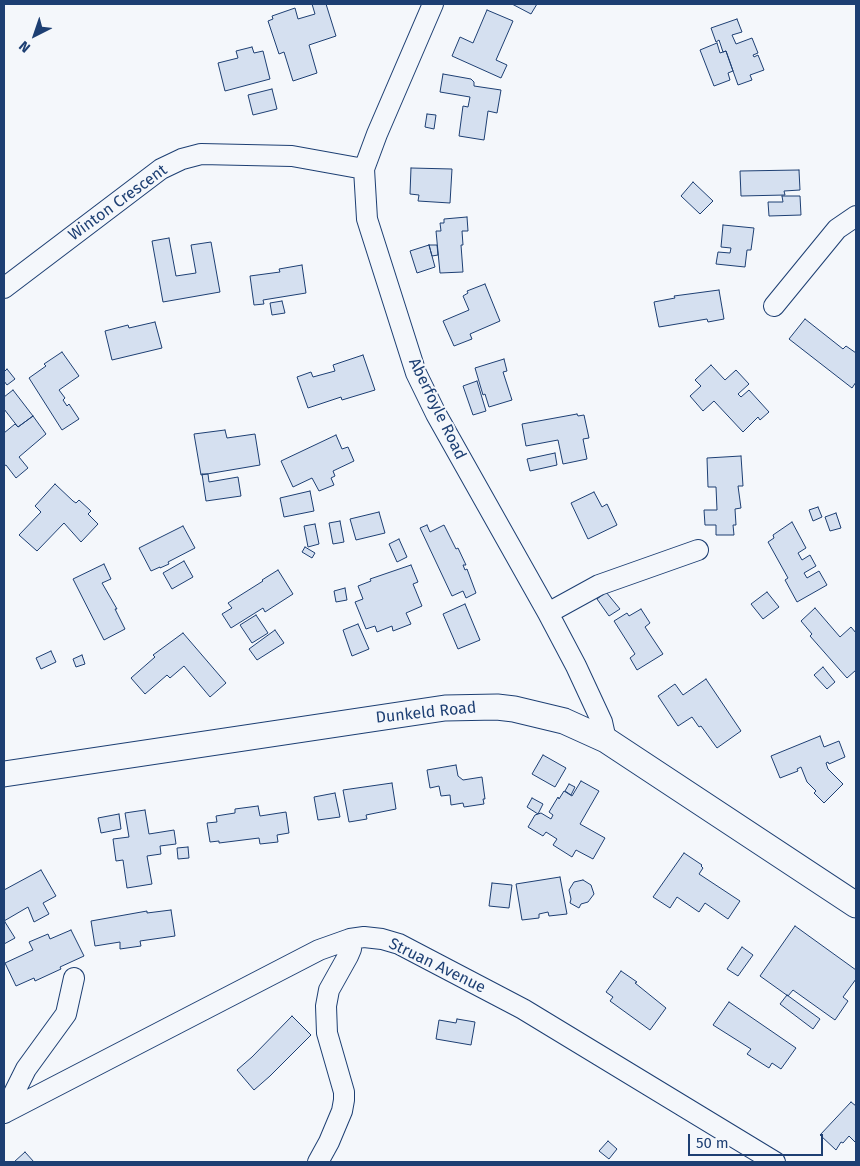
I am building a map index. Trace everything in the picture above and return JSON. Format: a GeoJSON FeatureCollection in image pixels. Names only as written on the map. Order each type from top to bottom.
{"type":"FeatureCollection","features":[{"type":"Feature","properties":{"kind":"main road","name":"Dunkeld Road"},"geometry":{"type":"LineString","coordinates":[[4,774],[445,708],[496,707],[514,709],[564,721],[606,740],[856,905]]}},
{"type":"Feature","properties":{"kind":"street","name":"Aberfoyle Road"},"geometry":{"type":"LineString","coordinates":[[433,4],[384,116],[364,169],[367,219],[416,373],[471,477],[548,613],[589,693],[602,722],[606,740]]}},
{"type":"Feature","properties":{"kind":"street","name":"Winton Crescent"},"geometry":{"type":"LineString","coordinates":[[4,288],[161,169],[182,159],[201,154],[292,156],[364,169]]}},
{"type":"Feature","properties":{"kind":"street"},"geometry":{"type":"LineString","coordinates":[[774,306],[837,229],[856,216]]}},
{"type":"Feature","properties":{"kind":"street"},"geometry":{"type":"LineString","coordinates":[[548,613],[599,585],[698,550]]}},
{"type":"Feature","properties":{"kind":"street","name":"Struan Avenue"},"geometry":{"type":"LineString","coordinates":[[4,1113],[319,950],[364,936],[399,944],[522,1009],[775,1162]]}},
{"type":"Feature","properties":{"kind":"street"},"geometry":{"type":"LineString","coordinates":[[318,1162],[342,1111],[344,1100],[344,1092],[327,1033],[326,1006],[329,990],[348,956],[350,939]]}},
{"type":"Feature","properties":{"kind":"street"},"geometry":{"type":"LineString","coordinates":[[4,1113],[26,1069],[66,1014],[74,978]]}},
{"type":"Feature","properties":{"kind":"building"},"geometry":{"type":"Polygon","coordinates":[[[312,4],[326,4],[336,36],[309,45],[317,73],[293,81],[284,52],[279,54],[268,21],[273,19],[272,16],[295,8],[298,19],[315,14],[312,4]]]}},
{"type":"Feature","properties":{"kind":"building"},"geometry":{"type":"Polygon","coordinates":[[[512,4],[537,4],[531,14],[512,4]]]}},
{"type":"Feature","properties":{"kind":"building"},"geometry":{"type":"Polygon","coordinates":[[[487,10],[513,21],[496,60],[507,65],[501,78],[452,56],[460,37],[473,43],[487,10]]]}},
{"type":"Feature","properties":{"kind":"building"},"geometry":{"type":"Polygon","coordinates":[[[737,19],[742,32],[732,35],[736,44],[752,38],[758,53],[753,55],[754,57],[758,55],[764,70],[750,75],[752,80],[738,85],[726,51],[723,52],[719,40],[716,42],[711,28],[737,19]]]}},
{"type":"Feature","properties":{"kind":"building"},"geometry":{"type":"Polygon","coordinates":[[[717,43],[720,53],[726,51],[733,71],[728,73],[730,80],[714,86],[700,50],[717,43]]]}},
{"type":"Feature","properties":{"kind":"building"},"geometry":{"type":"Polygon","coordinates":[[[252,47],[254,53],[263,51],[270,79],[225,91],[218,63],[238,58],[236,51],[252,47]]]}},
{"type":"Feature","properties":{"kind":"building"},"geometry":{"type":"Polygon","coordinates":[[[443,74],[471,79],[474,82],[474,86],[501,90],[497,113],[488,111],[484,140],[459,136],[463,106],[468,107],[470,97],[440,92],[443,74]]]}},
{"type":"Feature","properties":{"kind":"building"},"geometry":{"type":"Polygon","coordinates":[[[272,89],[277,109],[253,115],[248,95],[272,89]]]}},
{"type":"Feature","properties":{"kind":"building"},"geometry":{"type":"Polygon","coordinates":[[[427,114],[436,115],[434,129],[425,127],[427,114]]]}},
{"type":"Feature","properties":{"kind":"building"},"geometry":{"type":"Polygon","coordinates":[[[411,168],[452,169],[450,203],[418,201],[419,195],[410,194],[411,168]]]}},
{"type":"Feature","properties":{"kind":"building"},"geometry":{"type":"Polygon","coordinates":[[[799,170],[800,190],[784,191],[785,195],[741,196],[740,171],[799,170]]]}},
{"type":"Feature","properties":{"kind":"building"},"geometry":{"type":"Polygon","coordinates":[[[693,182],[713,201],[700,214],[681,196],[693,182]]]}},
{"type":"Feature","properties":{"kind":"building"},"geometry":{"type":"Polygon","coordinates":[[[782,196],[800,196],[801,215],[769,216],[768,202],[783,202],[782,196]]]}},
{"type":"Feature","properties":{"kind":"building"},"geometry":{"type":"Polygon","coordinates":[[[467,217],[468,231],[462,231],[463,272],[440,273],[436,231],[441,231],[440,223],[444,223],[444,219],[467,217]]]}},
{"type":"Feature","properties":{"kind":"building"},"geometry":{"type":"Polygon","coordinates":[[[723,225],[754,228],[751,250],[747,250],[745,267],[716,264],[718,252],[730,253],[731,248],[721,247],[723,225]]]}},
{"type":"Feature","properties":{"kind":"building"},"geometry":{"type":"Polygon","coordinates":[[[169,238],[176,276],[196,273],[191,245],[211,242],[220,292],[163,302],[152,241],[169,238]]]}},
{"type":"Feature","properties":{"kind":"building"},"geometry":{"type":"Polygon","coordinates":[[[429,245],[435,267],[417,273],[410,251],[429,245]]]}},
{"type":"Feature","properties":{"kind":"building"},"geometry":{"type":"Polygon","coordinates":[[[429,245],[437,245],[438,255],[432,256],[429,245]]]}},
{"type":"Feature","properties":{"kind":"building"},"geometry":{"type":"Polygon","coordinates":[[[302,265],[306,293],[263,300],[264,304],[254,305],[250,276],[280,272],[279,269],[302,265]]]}},
{"type":"Feature","properties":{"kind":"building"},"geometry":{"type":"Polygon","coordinates":[[[485,284],[500,321],[470,334],[472,339],[454,346],[443,321],[469,310],[463,296],[468,293],[467,291],[485,284]]]}},
{"type":"Feature","properties":{"kind":"building"},"geometry":{"type":"Polygon","coordinates":[[[719,290],[724,319],[708,322],[707,319],[659,327],[654,302],[675,298],[674,296],[719,290]]]}},
{"type":"Feature","properties":{"kind":"building"},"geometry":{"type":"Polygon","coordinates":[[[282,301],[285,313],[272,315],[270,303],[282,301]]]}},
{"type":"Feature","properties":{"kind":"building"},"geometry":{"type":"Polygon","coordinates":[[[805,319],[843,349],[846,346],[856,353],[856,382],[852,388],[789,339],[805,319]]]}},
{"type":"Feature","properties":{"kind":"building"},"geometry":{"type":"Polygon","coordinates":[[[155,322],[162,348],[112,360],[105,331],[128,325],[129,328],[155,322]]]}},
{"type":"Feature","properties":{"kind":"building"},"geometry":{"type":"Polygon","coordinates":[[[62,352],[79,376],[59,390],[65,398],[63,400],[67,406],[69,404],[79,419],[62,430],[29,378],[46,366],[44,364],[62,352]]]}},
{"type":"Feature","properties":{"kind":"building"},"geometry":{"type":"Polygon","coordinates":[[[363,355],[375,390],[342,400],[341,397],[308,408],[297,377],[311,372],[313,377],[335,371],[333,365],[363,355]]]}},
{"type":"Feature","properties":{"kind":"building"},"geometry":{"type":"Polygon","coordinates":[[[504,359],[507,371],[503,372],[512,400],[489,407],[485,394],[483,395],[475,368],[504,359]]]}},
{"type":"Feature","properties":{"kind":"building"},"geometry":{"type":"Polygon","coordinates":[[[711,365],[725,380],[736,370],[749,384],[738,394],[741,397],[749,390],[769,412],[760,420],[758,417],[743,432],[714,401],[703,411],[690,396],[701,386],[695,380],[711,365]]]}},
{"type":"Feature","properties":{"kind":"building"},"geometry":{"type":"Polygon","coordinates":[[[7,369],[15,379],[7,385],[4,381],[4,372],[7,369]]]}},
{"type":"Feature","properties":{"kind":"building"},"geometry":{"type":"Polygon","coordinates":[[[477,381],[486,411],[473,415],[463,386],[477,381]]]}},
{"type":"Feature","properties":{"kind":"building"},"geometry":{"type":"Polygon","coordinates":[[[13,390],[33,416],[18,427],[4,409],[4,397],[13,390]]]}},
{"type":"Feature","properties":{"kind":"building"},"geometry":{"type":"Polygon","coordinates":[[[577,414],[578,416],[584,415],[589,438],[583,439],[587,459],[563,464],[558,440],[526,446],[522,424],[577,414]]]}},
{"type":"Feature","properties":{"kind":"building"},"geometry":{"type":"Polygon","coordinates":[[[33,416],[46,434],[19,457],[28,468],[16,478],[6,465],[4,466],[4,433],[15,424],[18,427],[33,416]]]}},
{"type":"Feature","properties":{"kind":"building"},"geometry":{"type":"Polygon","coordinates":[[[225,430],[227,438],[255,434],[260,465],[201,475],[194,434],[225,430]]]}},
{"type":"Feature","properties":{"kind":"building"},"geometry":{"type":"Polygon","coordinates":[[[336,435],[342,449],[348,447],[354,461],[333,471],[335,476],[331,478],[334,485],[319,491],[312,478],[293,487],[281,461],[336,435]]]}},
{"type":"Feature","properties":{"kind":"building"},"geometry":{"type":"Polygon","coordinates":[[[555,453],[557,465],[530,471],[527,459],[555,453]]]}},
{"type":"Feature","properties":{"kind":"building"},"geometry":{"type":"Polygon","coordinates":[[[741,456],[743,486],[738,486],[741,508],[735,509],[736,525],[733,525],[734,535],[716,535],[716,525],[705,525],[704,510],[717,510],[716,487],[708,487],[707,458],[741,456]]]}},
{"type":"Feature","properties":{"kind":"building"},"geometry":{"type":"Polygon","coordinates":[[[202,474],[208,474],[209,482],[238,477],[241,496],[206,501],[202,474]]]}},
{"type":"Feature","properties":{"kind":"building"},"geometry":{"type":"Polygon","coordinates":[[[55,484],[73,501],[76,503],[79,500],[91,511],[88,514],[98,524],[81,542],[64,523],[37,551],[19,535],[41,512],[35,506],[55,484]]]}},
{"type":"Feature","properties":{"kind":"building"},"geometry":{"type":"Polygon","coordinates":[[[310,491],[314,511],[284,517],[280,498],[310,491]]]}},
{"type":"Feature","properties":{"kind":"building"},"geometry":{"type":"Polygon","coordinates":[[[594,492],[602,507],[607,504],[617,525],[588,539],[571,503],[594,492]]]}},
{"type":"Feature","properties":{"kind":"building"},"geometry":{"type":"Polygon","coordinates":[[[818,507],[822,517],[813,521],[809,510],[818,507]]]}},
{"type":"Feature","properties":{"kind":"building"},"geometry":{"type":"Polygon","coordinates":[[[379,512],[385,533],[356,540],[350,519],[379,512]]]}},
{"type":"Feature","properties":{"kind":"building"},"geometry":{"type":"Polygon","coordinates":[[[836,513],[841,528],[830,531],[825,517],[836,513]]]}},
{"type":"Feature","properties":{"kind":"building"},"geometry":{"type":"Polygon","coordinates":[[[340,521],[344,542],[333,544],[329,523],[340,521]]]}},
{"type":"Feature","properties":{"kind":"building"},"geometry":{"type":"Polygon","coordinates":[[[792,522],[806,548],[798,553],[802,560],[810,555],[816,566],[804,573],[807,578],[819,571],[827,585],[797,602],[785,580],[788,578],[768,542],[774,538],[773,535],[792,522]]]}},
{"type":"Feature","properties":{"kind":"building"},"geometry":{"type":"Polygon","coordinates":[[[315,524],[319,544],[308,547],[304,526],[315,524]]]}},
{"type":"Feature","properties":{"kind":"building"},"geometry":{"type":"Polygon","coordinates":[[[427,525],[430,532],[444,525],[466,565],[463,565],[465,570],[467,569],[476,593],[466,598],[463,591],[452,596],[420,528],[427,525]]]}},
{"type":"Feature","properties":{"kind":"building"},"geometry":{"type":"Polygon","coordinates":[[[183,526],[195,548],[168,562],[169,564],[151,571],[139,548],[183,526]]]}},
{"type":"Feature","properties":{"kind":"building"},"geometry":{"type":"Polygon","coordinates":[[[399,539],[407,557],[397,562],[389,544],[399,539]]]}},
{"type":"Feature","properties":{"kind":"building"},"geometry":{"type":"Polygon","coordinates":[[[305,547],[315,553],[312,558],[302,552],[305,547]]]}},
{"type":"Feature","properties":{"kind":"building"},"geometry":{"type":"Polygon","coordinates":[[[184,561],[193,577],[172,589],[163,573],[184,561]]]}},
{"type":"Feature","properties":{"kind":"building"},"geometry":{"type":"Polygon","coordinates":[[[104,564],[111,579],[102,583],[117,609],[115,609],[125,629],[104,640],[73,579],[104,564]]]}},
{"type":"Feature","properties":{"kind":"building"},"geometry":{"type":"Polygon","coordinates":[[[411,565],[418,582],[413,584],[422,606],[406,613],[411,624],[393,631],[392,626],[377,632],[375,626],[366,629],[355,602],[363,599],[358,586],[371,581],[370,579],[411,565]]]}},
{"type":"Feature","properties":{"kind":"building"},"geometry":{"type":"Polygon","coordinates":[[[278,570],[293,594],[265,612],[263,608],[231,628],[222,614],[232,608],[228,603],[278,570]]]}},
{"type":"Feature","properties":{"kind":"building"},"geometry":{"type":"Polygon","coordinates":[[[345,588],[347,600],[336,602],[334,591],[345,588]]]}},
{"type":"Feature","properties":{"kind":"building"},"geometry":{"type":"Polygon","coordinates":[[[606,592],[620,609],[609,616],[597,599],[606,592]]]}},
{"type":"Feature","properties":{"kind":"building"},"geometry":{"type":"Polygon","coordinates":[[[767,592],[779,607],[763,619],[751,604],[767,592]]]}},
{"type":"Feature","properties":{"kind":"building"},"geometry":{"type":"Polygon","coordinates":[[[465,604],[480,640],[458,649],[443,614],[465,604]]]}},
{"type":"Feature","properties":{"kind":"building"},"geometry":{"type":"Polygon","coordinates":[[[815,608],[840,637],[851,627],[856,633],[856,670],[847,678],[810,636],[812,634],[801,621],[815,608]]]}},
{"type":"Feature","properties":{"kind":"building"},"geometry":{"type":"Polygon","coordinates":[[[641,609],[650,623],[645,627],[663,654],[637,670],[630,658],[635,654],[614,621],[627,613],[629,616],[641,609]]]}},
{"type":"Feature","properties":{"kind":"building"},"geometry":{"type":"Polygon","coordinates":[[[256,615],[268,633],[252,643],[240,625],[256,615]]]}},
{"type":"Feature","properties":{"kind":"building"},"geometry":{"type":"Polygon","coordinates":[[[358,624],[369,649],[352,656],[343,630],[358,624]]]}},
{"type":"Feature","properties":{"kind":"building"},"geometry":{"type":"Polygon","coordinates":[[[275,630],[284,643],[257,660],[249,649],[275,630]]]}},
{"type":"Feature","properties":{"kind":"building"},"geometry":{"type":"Polygon","coordinates":[[[183,633],[226,683],[210,697],[184,666],[170,678],[167,675],[145,694],[131,678],[155,657],[153,655],[183,633]]]}},
{"type":"Feature","properties":{"kind":"building"},"geometry":{"type":"Polygon","coordinates":[[[51,651],[56,662],[41,669],[36,658],[51,651]]]}},
{"type":"Feature","properties":{"kind":"building"},"geometry":{"type":"Polygon","coordinates":[[[82,655],[85,664],[76,667],[73,659],[82,655]]]}},
{"type":"Feature","properties":{"kind":"building"},"geometry":{"type":"Polygon","coordinates":[[[823,667],[835,682],[827,689],[814,675],[823,667]]]}},
{"type":"Feature","properties":{"kind":"building"},"geometry":{"type":"Polygon","coordinates":[[[706,679],[741,731],[717,748],[692,717],[678,726],[658,696],[675,684],[683,695],[706,679]]]}},
{"type":"Feature","properties":{"kind":"building"},"geometry":{"type":"Polygon","coordinates":[[[820,736],[824,747],[839,741],[845,757],[829,764],[828,762],[826,763],[828,769],[843,784],[824,803],[814,793],[816,791],[807,782],[801,767],[797,769],[798,771],[780,778],[771,756],[820,736]]]}},
{"type":"Feature","properties":{"kind":"building"},"geometry":{"type":"Polygon","coordinates":[[[543,755],[566,768],[555,787],[532,774],[543,755]]]}},
{"type":"Feature","properties":{"kind":"building"},"geometry":{"type":"Polygon","coordinates":[[[456,765],[458,776],[463,780],[482,777],[484,804],[464,807],[463,803],[451,805],[450,795],[441,796],[439,786],[430,788],[427,770],[456,765]]]}},
{"type":"Feature","properties":{"kind":"building"},"geometry":{"type":"Polygon","coordinates":[[[581,781],[599,791],[580,824],[605,838],[593,859],[576,850],[572,857],[553,845],[557,839],[546,832],[543,836],[528,827],[535,815],[541,813],[551,819],[553,815],[549,812],[558,797],[559,799],[564,791],[572,796],[581,781]]]}},
{"type":"Feature","properties":{"kind":"building"},"geometry":{"type":"Polygon","coordinates":[[[392,783],[396,809],[366,815],[367,819],[349,822],[343,790],[392,783]]]}},
{"type":"Feature","properties":{"kind":"building"},"geometry":{"type":"Polygon","coordinates":[[[569,784],[575,787],[571,795],[565,791],[569,784]]]}},
{"type":"Feature","properties":{"kind":"building"},"geometry":{"type":"Polygon","coordinates":[[[335,793],[340,817],[318,820],[314,797],[335,793]]]}},
{"type":"Feature","properties":{"kind":"building"},"geometry":{"type":"Polygon","coordinates":[[[532,798],[543,804],[538,814],[527,807],[532,798]]]}},
{"type":"Feature","properties":{"kind":"building"},"geometry":{"type":"Polygon","coordinates":[[[258,806],[260,816],[286,812],[289,833],[277,835],[278,842],[260,844],[259,838],[219,843],[219,841],[210,842],[207,823],[217,822],[216,816],[235,813],[235,809],[258,806]]]}},
{"type":"Feature","properties":{"kind":"building"},"geometry":{"type":"Polygon","coordinates":[[[145,810],[149,834],[174,830],[176,844],[160,846],[161,854],[147,856],[152,884],[127,888],[123,860],[116,861],[113,839],[129,837],[125,813],[145,810]]]}},
{"type":"Feature","properties":{"kind":"building"},"geometry":{"type":"Polygon","coordinates":[[[119,814],[121,829],[101,833],[98,818],[119,814]]]}},
{"type":"Feature","properties":{"kind":"building"},"geometry":{"type":"Polygon","coordinates":[[[188,847],[189,858],[178,859],[177,848],[188,847]]]}},
{"type":"Feature","properties":{"kind":"building"},"geometry":{"type":"Polygon","coordinates":[[[684,853],[702,865],[703,868],[699,874],[740,901],[728,919],[705,903],[699,912],[677,897],[670,908],[653,897],[684,853]]]}},
{"type":"Feature","properties":{"kind":"building"},"geometry":{"type":"Polygon","coordinates":[[[41,870],[56,896],[43,903],[49,914],[34,922],[28,907],[4,921],[4,890],[41,870]]]}},
{"type":"Feature","properties":{"kind":"building"},"geometry":{"type":"Polygon","coordinates":[[[560,877],[567,914],[549,916],[548,912],[539,914],[539,918],[522,920],[516,884],[560,877]]]}},
{"type":"Feature","properties":{"kind":"building"},"geometry":{"type":"Polygon","coordinates":[[[583,880],[591,885],[594,894],[588,902],[581,904],[579,908],[570,903],[569,890],[574,882],[583,880]]]}},
{"type":"Feature","properties":{"kind":"building"},"geometry":{"type":"Polygon","coordinates":[[[492,883],[512,885],[509,908],[489,906],[492,883]]]}},
{"type":"Feature","properties":{"kind":"building"},"geometry":{"type":"Polygon","coordinates":[[[171,910],[175,936],[140,941],[141,946],[120,949],[120,942],[95,946],[91,921],[147,911],[147,913],[171,910]]]}},
{"type":"Feature","properties":{"kind":"building"},"geometry":{"type":"Polygon","coordinates":[[[4,923],[15,938],[4,944],[4,923]]]}},
{"type":"Feature","properties":{"kind":"building"},"geometry":{"type":"Polygon","coordinates":[[[795,926],[856,970],[856,979],[843,997],[848,1001],[835,1020],[793,990],[788,996],[760,976],[795,926]]]}},
{"type":"Feature","properties":{"kind":"building"},"geometry":{"type":"Polygon","coordinates":[[[71,930],[84,956],[35,981],[34,978],[16,986],[5,963],[33,950],[29,942],[48,934],[50,939],[71,930]]]}},
{"type":"Feature","properties":{"kind":"building"},"geometry":{"type":"Polygon","coordinates":[[[742,947],[753,955],[738,976],[727,969],[742,947]]]}},
{"type":"Feature","properties":{"kind":"building"},"geometry":{"type":"Polygon","coordinates":[[[621,971],[637,982],[635,983],[666,1008],[650,1030],[610,1001],[613,997],[606,992],[621,971]]]}},
{"type":"Feature","properties":{"kind":"building"},"geometry":{"type":"Polygon","coordinates":[[[787,995],[820,1019],[813,1029],[780,1004],[787,995]]]}},
{"type":"Feature","properties":{"kind":"building"},"geometry":{"type":"Polygon","coordinates":[[[729,1002],[796,1048],[781,1069],[772,1063],[769,1068],[747,1054],[751,1049],[713,1025],[729,1002]]]}},
{"type":"Feature","properties":{"kind":"building"},"geometry":{"type":"Polygon","coordinates":[[[292,1016],[311,1035],[254,1090],[237,1070],[292,1016]]]}},
{"type":"Feature","properties":{"kind":"building"},"geometry":{"type":"Polygon","coordinates":[[[457,1019],[475,1022],[471,1045],[436,1039],[439,1020],[456,1023],[457,1019]]]}},
{"type":"Feature","properties":{"kind":"building"},"geometry":{"type":"Polygon","coordinates":[[[851,1102],[856,1106],[856,1143],[849,1136],[843,1143],[841,1142],[836,1150],[820,1135],[851,1102]]]}},
{"type":"Feature","properties":{"kind":"building"},"geometry":{"type":"Polygon","coordinates":[[[608,1141],[617,1149],[609,1159],[599,1151],[608,1141]]]}},
{"type":"Feature","properties":{"kind":"building"},"geometry":{"type":"Polygon","coordinates":[[[25,1152],[34,1162],[14,1162],[25,1152]]]}}]}
